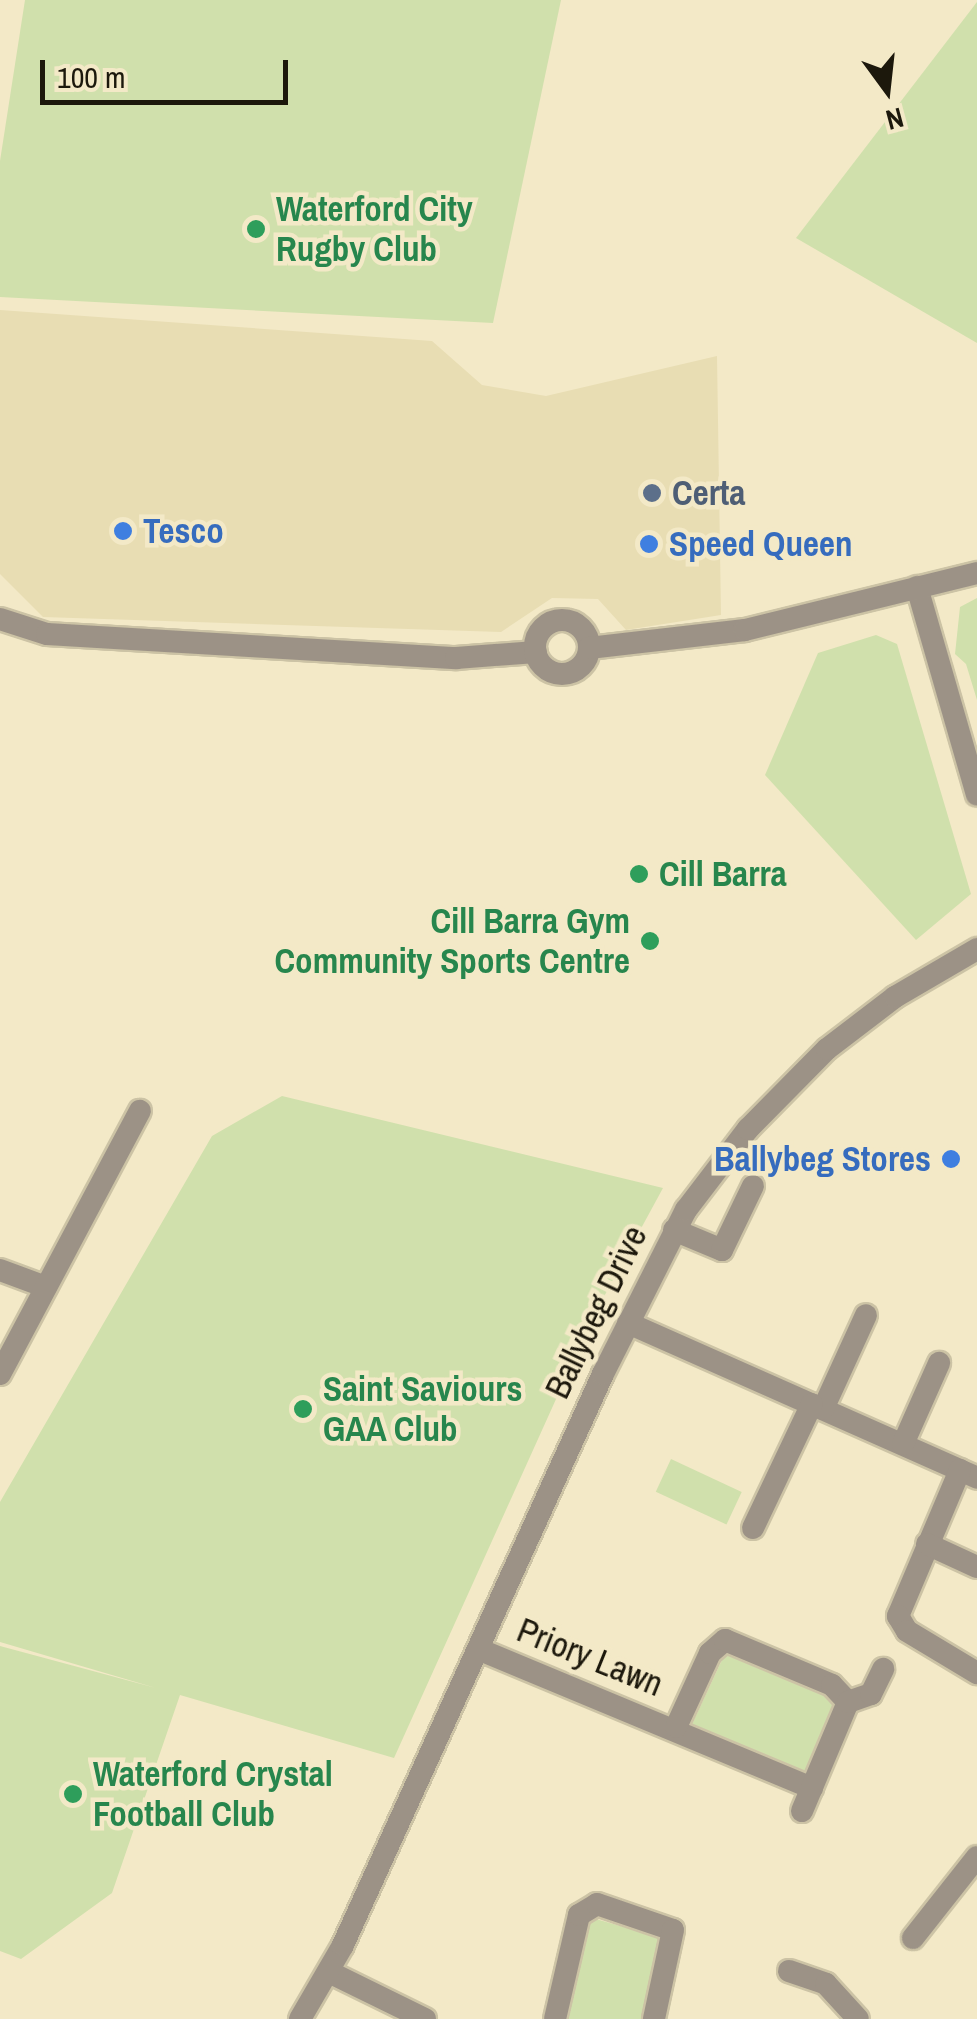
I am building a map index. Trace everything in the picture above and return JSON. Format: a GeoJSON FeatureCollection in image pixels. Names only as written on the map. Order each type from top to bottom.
{"type":"FeatureCollection","features":[{"type":"Feature","properties":{"kind":"street"},"geometry":{"type":"LineString","coordinates":[[589,648],[745,630],[977,573]]}},
{"type":"Feature","properties":{"kind":"street"},"geometry":{"type":"LineString","coordinates":[[917,587],[977,795]]}},
{"type":"Feature","properties":{"kind":"street"},"geometry":{"type":"LineString","coordinates":[[0,618],[47,634]]}},
{"type":"Feature","properties":{"kind":"street"},"geometry":{"type":"LineString","coordinates":[[558,620],[580,627],[589,648],[577,670],[560,674],[544,667],[536,652],[543,628],[558,620]]}},
{"type":"Feature","properties":{"kind":"street"},"geometry":{"type":"LineString","coordinates":[[0,644],[47,634],[443,657],[536,652]]}},
{"type":"Feature","properties":{"kind":"street","name":"Ballybeg Drive"},"geometry":{"type":"LineString","coordinates":[[300,2019],[329,1972],[674,1230],[748,1129],[826,1049],[896,996],[977,949]]}},
{"type":"Feature","properties":{"kind":"street"},"geometry":{"type":"LineString","coordinates":[[0,1374],[140,1111]]}},
{"type":"Feature","properties":{"kind":"street"},"geometry":{"type":"LineString","coordinates":[[674,1230],[722,1250],[752,1186]]}},
{"type":"Feature","properties":{"kind":"street"},"geometry":{"type":"LineString","coordinates":[[0,1270],[46,1286]]}},
{"type":"Feature","properties":{"kind":"street"},"geometry":{"type":"LineString","coordinates":[[753,1528],[866,1315]]}},
{"type":"Feature","properties":{"kind":"street"},"geometry":{"type":"LineString","coordinates":[[628,1323],[969,1474],[927,1544],[899,1608],[899,1622],[977,1673]]}},
{"type":"Feature","properties":{"kind":"street"},"geometry":{"type":"LineString","coordinates":[[903,1444],[938,1364]]}},
{"type":"Feature","properties":{"kind":"street"},"geometry":{"type":"LineString","coordinates":[[927,1544],[977,1567]]}},
{"type":"Feature","properties":{"kind":"street","name":"Priory Lawn"},"geometry":{"type":"LineString","coordinates":[[676,1727],[712,1649],[725,1640],[832,1685],[848,1702]]}},
{"type":"Feature","properties":{"kind":"street","name":"Priory Lawn"},"geometry":{"type":"LineString","coordinates":[[478,1649],[634,1717],[676,1727],[812,1788]]}},
{"type":"Feature","properties":{"kind":"street"},"geometry":{"type":"LineString","coordinates":[[802,1811],[848,1702],[870,1694],[883,1669]]}},
{"type":"Feature","properties":{"kind":"street"},"geometry":{"type":"LineString","coordinates":[[913,1938],[969,1883],[977,1857]]}},
{"type":"Feature","properties":{"kind":"street"},"geometry":{"type":"LineString","coordinates":[[554,2019],[579,1915],[597,1904],[674,1933],[654,2019]]}},
{"type":"Feature","properties":{"kind":"street"},"geometry":{"type":"LineString","coordinates":[[788,1971],[826,1984],[858,2019]]}},
{"type":"Feature","properties":{"kind":"street"},"geometry":{"type":"LineString","coordinates":[[329,1972],[425,2019]]}},
{"type":"Feature","properties":{"kind":"shaded area"},"geometry":{"type":"Polygon","coordinates":[[[0,310],[432,341],[482,385],[546,396],[717,356],[721,615],[626,630],[598,599],[552,598],[501,632],[43,617],[0,574],[0,310]]]}},
{"type":"Feature","properties":{"kind":"green space","name":"Waterford City Rugby Club"},"geometry":{"type":"Polygon","coordinates":[[[25,0],[561,0],[493,323],[0,297],[0,161],[25,0]]]}},
{"type":"Feature","properties":{"kind":"green space"},"geometry":{"type":"Polygon","coordinates":[[[977,2],[977,343],[796,238],[977,2]]]}},
{"type":"Feature","properties":{"kind":"green space"},"geometry":{"type":"Polygon","coordinates":[[[977,598],[977,700],[966,664],[955,654],[960,607],[977,598]]]}},
{"type":"Feature","properties":{"kind":"green space"},"geometry":{"type":"Polygon","coordinates":[[[876,635],[897,644],[971,894],[916,940],[765,775],[818,653],[876,635]]]}},
{"type":"Feature","properties":{"kind":"green space","name":"Saint Saviours GAA Club"},"geometry":{"type":"Polygon","coordinates":[[[282,1096],[663,1188],[594,1315],[394,1758],[180,1695],[112,1893],[21,1959],[0,1951],[0,1646],[156,1688],[0,1642],[0,1502],[212,1136],[282,1096]]]}},
{"type":"Feature","properties":{"kind":"green space"},"geometry":{"type":"Polygon","coordinates":[[[671,1459],[742,1492],[726,1525],[656,1492],[671,1459]]]}},
{"type":"Feature","properties":{"kind":"green space"},"geometry":{"type":"Polygon","coordinates":[[[728,1647],[839,1699],[803,1778],[691,1726],[728,1647]]]}},
{"type":"Feature","properties":{"kind":"green space"},"geometry":{"type":"Polygon","coordinates":[[[589,1917],[669,1940],[646,2019],[565,2019],[589,1917]]]}},
{"type":"Feature","properties":{"kind":"place","name":"Waterford City Rugby Club"},"geometry":{"type":"Point","coordinates":[256,229]}},
{"type":"Feature","properties":{"kind":"place","name":"Certa"},"geometry":{"type":"Point","coordinates":[652,493]}},
{"type":"Feature","properties":{"kind":"place","name":"Tesco"},"geometry":{"type":"Point","coordinates":[123,531]}},
{"type":"Feature","properties":{"kind":"place","name":"Speed Queen"},"geometry":{"type":"Point","coordinates":[649,544]}},
{"type":"Feature","properties":{"kind":"place","name":"Cill Barra"},"geometry":{"type":"Point","coordinates":[639,874]}},
{"type":"Feature","properties":{"kind":"place","name":"Cill Barra Gym Community Sports Centre"},"geometry":{"type":"Point","coordinates":[650,941]}},
{"type":"Feature","properties":{"kind":"place","name":"Ballybeg Stores"},"geometry":{"type":"Point","coordinates":[951,1159]}},
{"type":"Feature","properties":{"kind":"place","name":"Saint Saviours GAA Club"},"geometry":{"type":"Point","coordinates":[303,1409]}},
{"type":"Feature","properties":{"kind":"place","name":"Waterford Crystal Football Club"},"geometry":{"type":"Point","coordinates":[73,1794]}}]}
